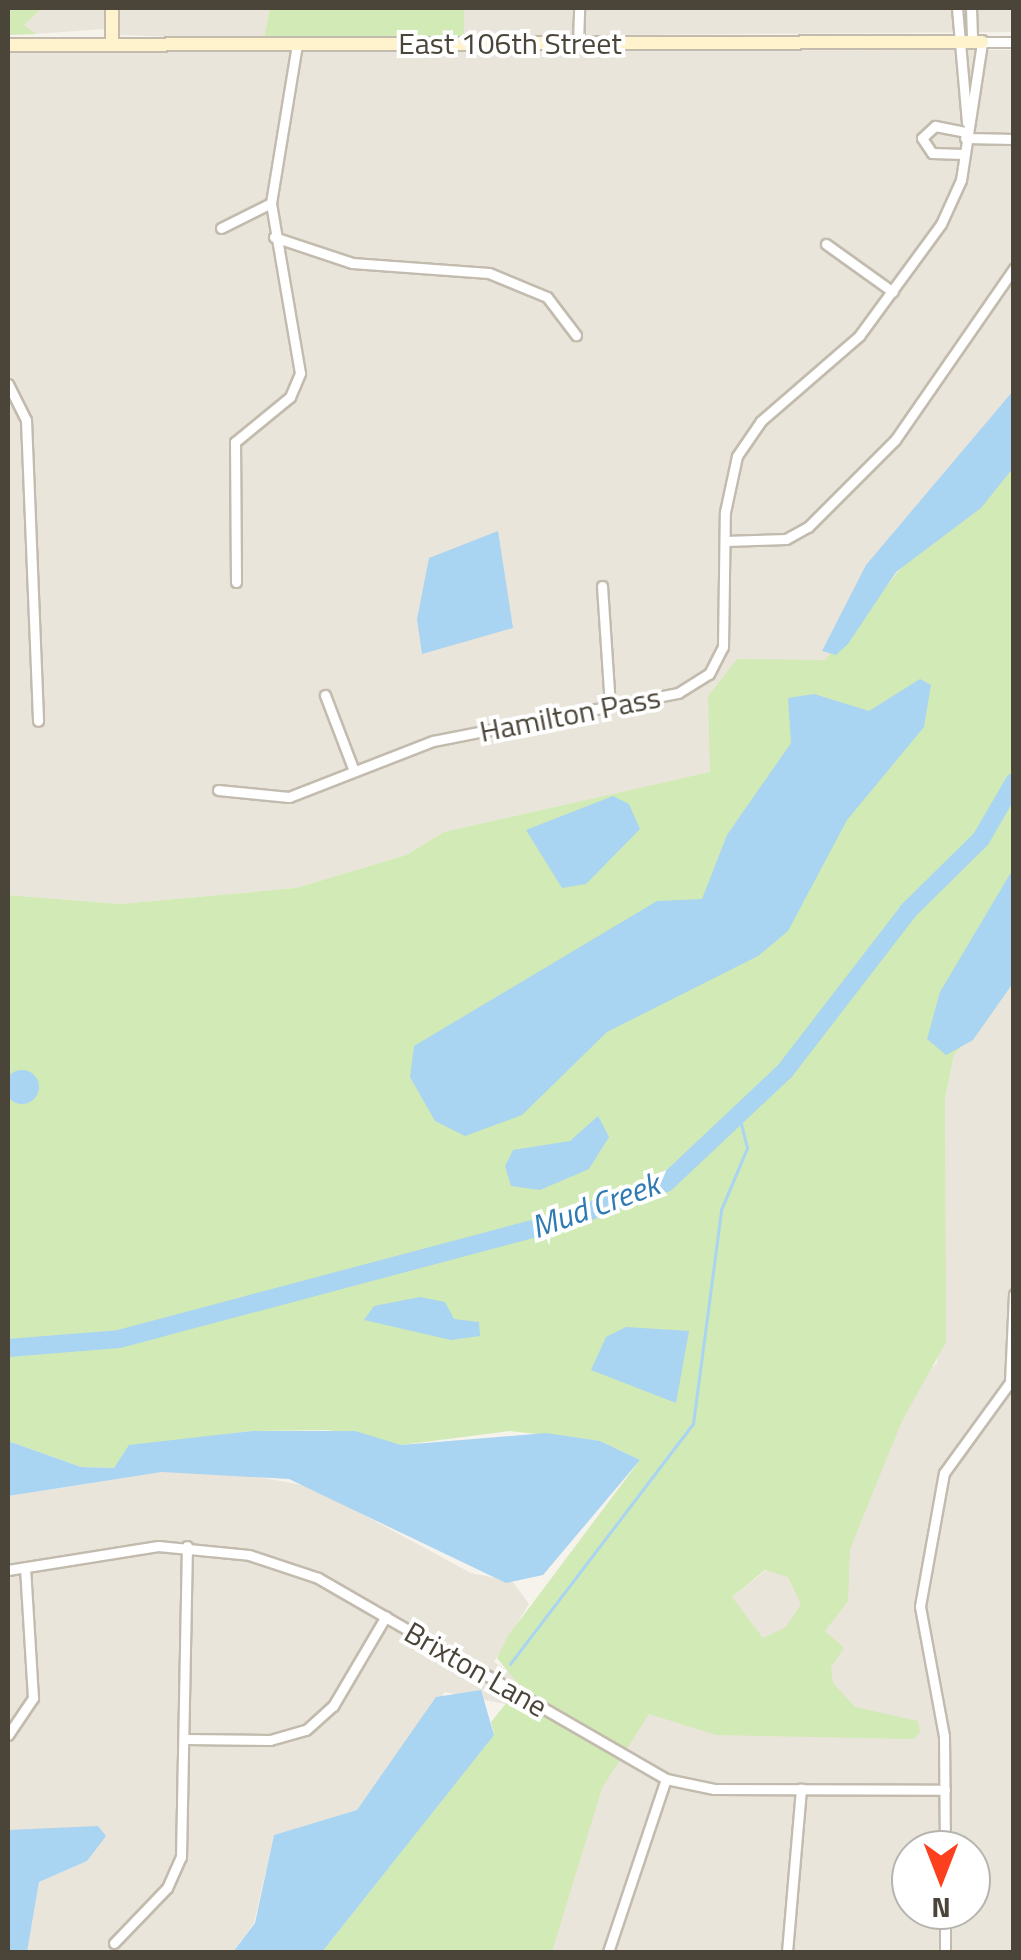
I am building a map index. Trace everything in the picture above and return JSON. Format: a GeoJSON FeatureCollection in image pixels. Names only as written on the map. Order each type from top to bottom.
{"type":"FeatureCollection","features":[{"type":"Feature","properties":{"kind":"street"},"geometry":{"type":"LineString","coordinates":[[112,8],[112,44]]}},
{"type":"Feature","properties":{"kind":"street"},"geometry":{"type":"LineString","coordinates":[[578,42],[579,8]]}},
{"type":"Feature","properties":{"kind":"street","name":"Hamilton Pass"},"geometry":{"type":"LineString","coordinates":[[957,8],[966,131]]}},
{"type":"Feature","properties":{"kind":"street","name":"Hamilton Pass"},"geometry":{"type":"LineString","coordinates":[[218,790],[274,799],[433,741],[695,686],[718,662],[730,475],[747,440],[859,336],[949,210],[964,154],[977,42],[971,8]]}},
{"type":"Feature","properties":{"kind":"street","name":"East 106th Street"},"geometry":{"type":"LineString","coordinates":[[8,45],[1014,42]]}},
{"type":"Feature","properties":{"kind":"street"},"geometry":{"type":"LineString","coordinates":[[236,582],[236,442],[290,397],[300,372],[271,202],[297,45]]}},
{"type":"Feature","properties":{"kind":"street"},"geometry":{"type":"LineString","coordinates":[[964,154],[932,153],[922,138],[935,126],[1014,139]]}},
{"type":"Feature","properties":{"kind":"street"},"geometry":{"type":"LineString","coordinates":[[221,228],[271,202]]}},
{"type":"Feature","properties":{"kind":"street"},"geometry":{"type":"LineString","coordinates":[[274,237],[352,263],[490,272],[546,297],[576,335]]}},
{"type":"Feature","properties":{"kind":"street"},"geometry":{"type":"LineString","coordinates":[[826,244],[892,292]]}},
{"type":"Feature","properties":{"kind":"street"},"geometry":{"type":"LineString","coordinates":[[725,542],[786,538],[808,527],[895,440],[1014,268]]}},
{"type":"Feature","properties":{"kind":"street"},"geometry":{"type":"LineString","coordinates":[[8,384],[26,420],[38,721]]}},
{"type":"Feature","properties":{"kind":"street"},"geometry":{"type":"LineString","coordinates":[[602,586],[610,706]]}},
{"type":"Feature","properties":{"kind":"street"},"geometry":{"type":"LineString","coordinates":[[325,695],[354,771]]}},
{"type":"Feature","properties":{"kind":"street"},"geometry":{"type":"LineString","coordinates":[[945,1830],[945,1790],[920,1606],[944,1472],[1010,1382],[1014,1294]]}},
{"type":"Feature","properties":{"kind":"street"},"geometry":{"type":"LineString","coordinates":[[114,1943],[178,1867],[186,1738],[187,1546]]}},
{"type":"Feature","properties":{"kind":"street","name":"Brixton Lane"},"geometry":{"type":"LineString","coordinates":[[8,1570],[187,1546],[292,1566],[386,1616],[666,1779],[801,1789],[945,1790]]}},
{"type":"Feature","properties":{"kind":"street"},"geometry":{"type":"LineString","coordinates":[[8,1735],[33,1698],[25,1568]]}},
{"type":"Feature","properties":{"kind":"street"},"geometry":{"type":"LineString","coordinates":[[186,1738],[270,1740],[306,1730],[333,1706],[386,1616]]}},
{"type":"Feature","properties":{"kind":"street"},"geometry":{"type":"LineString","coordinates":[[608,1952],[666,1779]]}},
{"type":"Feature","properties":{"kind":"street"},"geometry":{"type":"LineString","coordinates":[[787,1952],[801,1789]]}},
{"type":"Feature","properties":{"kind":"shaded area"},"geometry":{"type":"Polygon","coordinates":[[[42,8],[106,8],[104,29],[36,34],[23,26],[42,8]]]}},
{"type":"Feature","properties":{"kind":"shaded area"},"geometry":{"type":"Polygon","coordinates":[[[120,8],[270,8],[264,38],[202,38],[120,35],[120,8]]]}},
{"type":"Feature","properties":{"kind":"shaded area"},"geometry":{"type":"Polygon","coordinates":[[[464,8],[1013,8],[1013,32],[464,36],[464,8]]]}},
{"type":"Feature","properties":{"kind":"shaded area"},"geometry":{"type":"Polygon","coordinates":[[[1013,50],[1013,431],[825,660],[737,660],[708,696],[711,772],[444,832],[406,855],[296,888],[120,904],[8,895],[8,52],[1013,50]]]}},
{"type":"Feature","properties":{"kind":"shaded area"},"geometry":{"type":"Polygon","coordinates":[[[1013,931],[1013,1952],[539,1952],[515,1706],[445,1692],[357,1810],[274,1835],[254,1923],[233,1952],[27,1952],[39,1882],[87,1861],[63,1830],[8,1830],[8,1496],[162,1472],[222,1470],[312,1487],[471,1573],[513,1582],[529,1604],[494,1662],[616,1738],[717,1609],[800,1543],[896,1398],[937,1363],[945,1099],[954,1055],[1013,931]]]}},
{"type":"Feature","properties":{"kind":"green space"},"geometry":{"type":"Polygon","coordinates":[[[8,8],[42,8],[24,25],[36,34],[8,35],[8,8]]]}},
{"type":"Feature","properties":{"kind":"green space"},"geometry":{"type":"Polygon","coordinates":[[[270,8],[464,8],[464,36],[264,38],[270,8]]]}},
{"type":"Feature","properties":{"kind":"green space"},"geometry":{"type":"Polygon","coordinates":[[[1013,433],[1013,983],[954,1055],[945,1099],[946,1342],[902,1421],[850,1549],[848,1601],[825,1631],[844,1648],[831,1667],[833,1683],[855,1707],[918,1721],[920,1732],[914,1739],[716,1735],[649,1714],[602,1788],[552,1952],[322,1952],[494,1734],[491,1722],[520,1686],[497,1658],[508,1636],[640,1460],[600,1441],[510,1431],[401,1445],[328,1430],[252,1431],[134,1446],[114,1468],[81,1467],[8,1441],[8,895],[120,904],[296,888],[406,855],[444,832],[710,772],[708,696],[737,659],[825,660],[1013,433]],[[765,1570],[732,1597],[763,1638],[786,1627],[801,1604],[788,1577],[765,1570]]]}},
{"type":"Feature","properties":{"kind":"water"},"geometry":{"type":"Polygon","coordinates":[[[1013,391],[1013,468],[981,508],[896,572],[848,644],[836,655],[822,651],[866,565],[1013,391]]]}},
{"type":"Feature","properties":{"kind":"water"},"geometry":{"type":"Polygon","coordinates":[[[498,531],[513,628],[422,654],[417,619],[429,558],[498,531]]]}},
{"type":"Feature","properties":{"kind":"water"},"geometry":{"type":"Polygon","coordinates":[[[920,679],[931,685],[924,727],[847,820],[788,931],[758,956],[607,1032],[522,1115],[465,1136],[435,1121],[410,1077],[414,1046],[657,901],[702,899],[727,835],[791,743],[788,698],[814,694],[869,711],[920,679]]]}},
{"type":"Feature","properties":{"kind":"water"},"geometry":{"type":"Polygon","coordinates":[[[613,796],[629,804],[640,829],[586,884],[562,888],[526,830],[613,796]]]}},
{"type":"Feature","properties":{"kind":"water"},"geometry":{"type":"Polygon","coordinates":[[[1013,869],[1013,983],[973,1040],[946,1055],[927,1039],[940,992],[1013,869]]]}},
{"type":"Feature","properties":{"kind":"water"},"geometry":{"type":"Polygon","coordinates":[[[22,1070],[34,1075],[39,1087],[34,1099],[22,1104],[10,1099],[5,1087],[10,1075],[22,1070]]]}},
{"type":"Feature","properties":{"kind":"water"},"geometry":{"type":"Polygon","coordinates":[[[598,1116],[609,1137],[589,1169],[540,1190],[511,1186],[505,1166],[513,1150],[570,1141],[598,1116]]]}},
{"type":"Feature","properties":{"kind":"water"},"geometry":{"type":"Polygon","coordinates":[[[420,1297],[445,1302],[454,1319],[479,1322],[480,1336],[451,1340],[364,1320],[374,1306],[420,1297]]]}},
{"type":"Feature","properties":{"kind":"water"},"geometry":{"type":"Polygon","coordinates":[[[626,1327],[689,1331],[676,1403],[591,1370],[606,1337],[626,1327]]]}},
{"type":"Feature","properties":{"kind":"water"},"geometry":{"type":"Polygon","coordinates":[[[252,1431],[355,1431],[401,1445],[546,1433],[600,1441],[640,1460],[543,1575],[506,1583],[289,1479],[162,1472],[8,1496],[8,1441],[81,1467],[114,1468],[129,1445],[252,1431]]]}},
{"type":"Feature","properties":{"kind":"water"},"geometry":{"type":"Polygon","coordinates":[[[481,1690],[494,1735],[322,1952],[233,1952],[255,1923],[274,1835],[357,1810],[436,1697],[481,1690]]]}},
{"type":"Feature","properties":{"kind":"water"},"geometry":{"type":"Polygon","coordinates":[[[98,1826],[106,1836],[87,1861],[39,1882],[27,1952],[8,1952],[8,1830],[98,1826]]]}},
{"type":"Feature","properties":{"kind":"waterway","name":"Mud Creek"},"geometry":{"type":"LineString","coordinates":[[8,1348],[119,1339],[563,1221],[666,1183],[785,1071],[908,911],[981,839],[1014,782]]}},
{"type":"Feature","properties":{"kind":"waterway"},"geometry":{"type":"LineString","coordinates":[[510,1664],[693,1424],[721,1210],[747,1148],[740,1119]]}}]}
